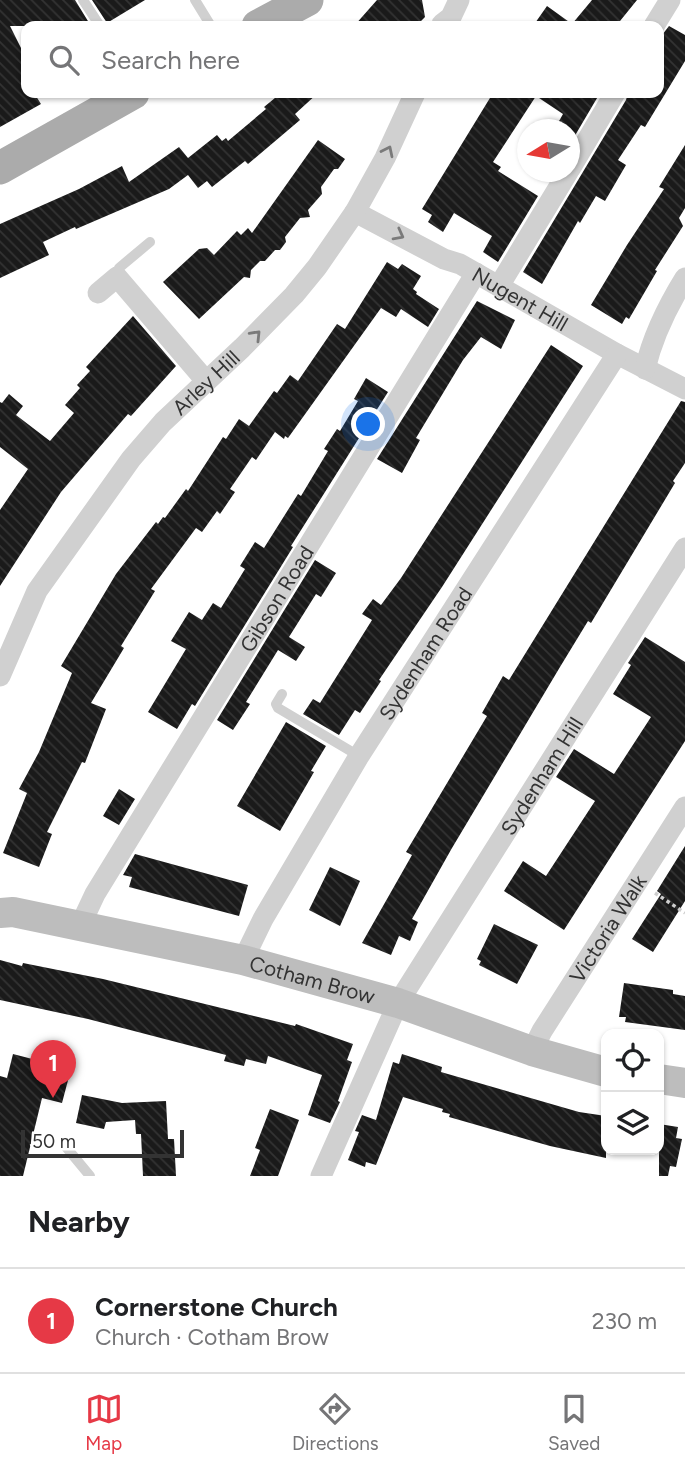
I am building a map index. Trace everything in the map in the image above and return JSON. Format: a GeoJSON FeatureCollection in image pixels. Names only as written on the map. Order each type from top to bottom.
{"type":"FeatureCollection","features":[{"type":"Feature","properties":{"kind":"main road"},"geometry":{"type":"LineString","coordinates":[[267,21],[307,0]]}},
{"type":"Feature","properties":{"kind":"main road"},"geometry":{"type":"LineString","coordinates":[[0,167],[124,98]]}},
{"type":"Feature","properties":{"kind":"street"},"geometry":{"type":"LineString","coordinates":[[442,21],[448,0]]}},
{"type":"Feature","properties":{"kind":"street"},"geometry":{"type":"LineString","coordinates":[[446,21],[459,0]]}},
{"type":"Feature","properties":{"kind":"street"},"geometry":{"type":"LineString","coordinates":[[657,21],[670,0]]}},
{"type":"Feature","properties":{"kind":"street","name":"Arley Hill"},"geometry":{"type":"LineString","coordinates":[[0,676],[37,591],[68,544],[131,459],[163,422],[243,348],[294,295],[355,212],[385,158],[413,98]]}},
{"type":"Feature","properties":{"kind":"street"},"geometry":{"type":"LineString","coordinates":[[580,152],[612,98]]}},
{"type":"Feature","properties":{"kind":"street"},"geometry":{"type":"LineString","coordinates":[[499,286],[562,182]]}},
{"type":"Feature","properties":{"kind":"street","name":"Nugent Hill"},"geometry":{"type":"LineString","coordinates":[[355,212],[432,253],[460,264],[617,354],[685,389]]}},
{"type":"Feature","properties":{"kind":"street","name":"Gibson Road"},"geometry":{"type":"LineString","coordinates":[[80,926],[95,894],[476,273]]}},
{"type":"Feature","properties":{"kind":"street"},"geometry":{"type":"LineString","coordinates":[[97,293],[117,277],[206,381]]}},
{"type":"Feature","properties":{"kind":"street"},"geometry":{"type":"LineString","coordinates":[[645,369],[651,341],[666,308],[685,278]]}},
{"type":"Feature","properties":{"kind":"street","name":"Sydenham Road"},"geometry":{"type":"LineString","coordinates":[[243,960],[262,919],[359,757],[617,354]]}},
{"type":"Feature","properties":{"kind":"street","name":"Sydenham Hill"},"geometry":{"type":"LineString","coordinates":[[321,1176],[398,1003],[685,548]]}},
{"type":"Feature","properties":{"kind":"street","name":"Victoria Walk"},"geometry":{"type":"LineString","coordinates":[[532,1051],[542,1031],[685,807]]}},
{"type":"Feature","properties":{"kind":"street","name":"Cotham Brow"},"geometry":{"type":"LineString","coordinates":[[4,910],[243,960],[398,1003],[532,1051],[601,1071]]}},
{"type":"Feature","properties":{"kind":"street"},"geometry":{"type":"LineString","coordinates":[[664,1080],[685,1083]]}},
{"type":"Feature","properties":{"kind":"lane"},"geometry":{"type":"LineString","coordinates":[[83,0],[97,21]]}},
{"type":"Feature","properties":{"kind":"lane"},"geometry":{"type":"LineString","coordinates":[[195,0],[208,21]]}},
{"type":"Feature","properties":{"kind":"lane"},"geometry":{"type":"LineString","coordinates":[[117,277],[119,268],[150,242]]}},
{"type":"Feature","properties":{"kind":"lane"},"geometry":{"type":"LineString","coordinates":[[282,694],[276,704],[278,708],[359,757]]}},
{"type":"Feature","properties":{"kind":"lane"},"geometry":{"type":"LineString","coordinates":[[66,1147],[90,1176]]}},
{"type":"Feature","properties":{"kind":"path"},"geometry":{"type":"LineString","coordinates":[[664,900],[685,913]]}},
{"type":"Feature","properties":{"kind":"building"},"geometry":{"type":"Polygon","coordinates":[[[0,0],[75,0],[88,21],[21,21],[21,26],[10,26],[21,48],[21,98],[37,98],[41,104],[0,127],[0,0]]]}},
{"type":"Feature","properties":{"kind":"building"},"geometry":{"type":"Polygon","coordinates":[[[92,0],[145,0],[110,21],[106,21],[92,0]]]}},
{"type":"Feature","properties":{"kind":"building"},"geometry":{"type":"Polygon","coordinates":[[[377,0],[422,0],[425,17],[421,21],[358,21],[377,0]]]}},
{"type":"Feature","properties":{"kind":"building"},"geometry":{"type":"Polygon","coordinates":[[[592,0],[637,0],[620,21],[574,21],[592,0]]]}},
{"type":"Feature","properties":{"kind":"building"},"geometry":{"type":"Polygon","coordinates":[[[547,6],[568,21],[536,21],[547,6]]]}},
{"type":"Feature","properties":{"kind":"building"},"geometry":{"type":"Polygon","coordinates":[[[669,26],[685,35],[685,61],[664,96],[664,32],[669,26]]]}},
{"type":"Feature","properties":{"kind":"building"},"geometry":{"type":"Polygon","coordinates":[[[275,98],[313,98],[295,114],[300,120],[248,164],[245,161],[212,187],[207,181],[198,188],[188,175],[169,189],[43,242],[49,255],[0,278],[0,224],[79,189],[122,166],[129,182],[179,147],[188,158],[217,135],[222,141],[226,138],[228,141],[266,109],[264,107],[275,98]]]}},
{"type":"Feature","properties":{"kind":"building"},"geometry":{"type":"Polygon","coordinates":[[[490,98],[535,98],[521,119],[517,119],[517,125],[493,162],[501,167],[498,171],[538,196],[498,262],[483,252],[492,236],[454,213],[443,232],[428,222],[432,215],[422,209],[490,98]]]}},
{"type":"Feature","properties":{"kind":"building"},"geometry":{"type":"Polygon","coordinates":[[[539,98],[597,98],[580,127],[580,119],[560,119],[563,114],[539,98]]]}},
{"type":"Feature","properties":{"kind":"building"},"geometry":{"type":"Polygon","coordinates":[[[627,98],[663,98],[645,127],[641,125],[618,160],[626,165],[605,201],[596,196],[580,223],[578,221],[542,284],[523,272],[577,182],[580,182],[580,177],[627,98]]]}},
{"type":"Feature","properties":{"kind":"building"},"geometry":{"type":"Polygon","coordinates":[[[318,140],[345,159],[321,187],[322,194],[308,210],[310,217],[300,218],[285,237],[286,242],[280,250],[275,250],[265,261],[260,261],[251,270],[250,278],[244,277],[199,319],[163,282],[199,249],[207,248],[214,255],[237,231],[241,235],[248,228],[252,233],[318,140]]]}},
{"type":"Feature","properties":{"kind":"building"},"geometry":{"type":"Polygon","coordinates":[[[685,145],[685,208],[679,218],[683,226],[655,270],[657,271],[629,319],[626,317],[622,324],[591,305],[664,189],[659,187],[685,145]]]}},
{"type":"Feature","properties":{"kind":"building"},"geometry":{"type":"Polygon","coordinates":[[[387,262],[398,269],[402,264],[421,276],[413,289],[416,294],[439,309],[428,327],[401,309],[396,317],[381,308],[288,438],[285,436],[284,439],[275,432],[256,460],[252,457],[230,489],[235,492],[220,514],[217,511],[202,532],[196,528],[151,589],[155,591],[121,646],[124,648],[91,703],[106,709],[85,763],[82,762],[47,832],[52,834],[39,867],[3,853],[27,793],[19,789],[39,752],[72,673],[61,666],[116,574],[156,522],[158,524],[165,518],[186,489],[188,491],[223,437],[226,439],[239,419],[249,426],[274,391],[277,393],[290,375],[298,381],[337,324],[345,329],[387,262]]]}},
{"type":"Feature","properties":{"kind":"building"},"geometry":{"type":"Polygon","coordinates":[[[477,301],[515,320],[501,349],[481,337],[463,360],[416,438],[420,440],[402,473],[377,459],[477,301]]]}},
{"type":"Feature","properties":{"kind":"building"},"geometry":{"type":"Polygon","coordinates":[[[133,316],[176,366],[131,416],[128,414],[61,492],[0,586],[0,510],[28,469],[0,447],[0,402],[9,394],[23,406],[16,415],[50,441],[74,413],[65,405],[80,388],[77,385],[90,371],[86,367],[133,316]]]}},
{"type":"Feature","properties":{"kind":"building"},"geometry":{"type":"Polygon","coordinates":[[[551,345],[583,366],[360,713],[355,710],[339,735],[303,714],[313,699],[320,703],[372,620],[362,614],[373,599],[381,605],[401,578],[551,345]]]}},
{"type":"Feature","properties":{"kind":"building"},"geometry":{"type":"Polygon","coordinates":[[[366,378],[388,392],[195,706],[192,704],[177,729],[148,712],[186,649],[171,641],[189,612],[202,620],[213,603],[221,608],[245,569],[240,566],[255,542],[264,548],[298,494],[301,496],[328,451],[324,449],[337,429],[340,431],[358,401],[354,399],[366,378]]]}},
{"type":"Feature","properties":{"kind":"building"},"geometry":{"type":"Polygon","coordinates":[[[681,401],[685,402],[685,463],[673,481],[675,483],[591,623],[588,621],[452,848],[412,919],[418,922],[410,941],[399,936],[391,955],[362,943],[412,855],[406,852],[487,716],[482,713],[503,676],[509,680],[681,401]]]}},
{"type":"Feature","properties":{"kind":"building"},"geometry":{"type":"Polygon","coordinates":[[[315,560],[336,573],[321,597],[316,594],[289,637],[305,647],[296,661],[278,650],[246,702],[250,704],[233,730],[217,720],[315,560]]]}},
{"type":"Feature","properties":{"kind":"building"},"geometry":{"type":"Polygon","coordinates":[[[645,637],[685,662],[685,741],[564,930],[504,891],[523,861],[546,876],[595,801],[556,777],[574,749],[614,774],[651,717],[613,694],[645,637]]]}},
{"type":"Feature","properties":{"kind":"building"},"geometry":{"type":"Polygon","coordinates":[[[286,722],[326,746],[280,831],[237,806],[286,722]]]}},
{"type":"Feature","properties":{"kind":"building"},"geometry":{"type":"Polygon","coordinates":[[[119,789],[135,799],[119,825],[103,816],[119,789]]]}},
{"type":"Feature","properties":{"kind":"building"},"geometry":{"type":"Polygon","coordinates":[[[685,846],[685,901],[653,952],[632,939],[661,894],[657,891],[685,846]]]}},
{"type":"Feature","properties":{"kind":"building"},"geometry":{"type":"Polygon","coordinates":[[[135,854],[248,885],[239,916],[129,887],[132,877],[123,875],[135,854]]]}},
{"type":"Feature","properties":{"kind":"building"},"geometry":{"type":"Polygon","coordinates":[[[330,867],[360,881],[340,926],[309,910],[330,867]]]}},
{"type":"Feature","properties":{"kind":"building"},"geometry":{"type":"Polygon","coordinates":[[[494,924],[538,945],[517,984],[479,965],[481,961],[477,959],[494,924]]]}},
{"type":"Feature","properties":{"kind":"building"},"geometry":{"type":"Polygon","coordinates":[[[0,960],[103,979],[295,1026],[296,1024],[353,1044],[347,1060],[352,1062],[338,1101],[340,1102],[330,1123],[308,1115],[322,1075],[268,1056],[266,1064],[246,1059],[244,1066],[224,1061],[226,1055],[88,1019],[0,1000],[0,960]]]}},
{"type":"Feature","properties":{"kind":"building"},"geometry":{"type":"Polygon","coordinates":[[[624,983],[673,990],[673,994],[685,996],[685,1030],[625,1022],[626,1017],[619,1017],[624,983]]]}},
{"type":"Feature","properties":{"kind":"building"},"geometry":{"type":"Polygon","coordinates":[[[13,1054],[71,1069],[62,1103],[42,1098],[23,1176],[0,1176],[0,1076],[7,1078],[13,1054]]]}},
{"type":"Feature","properties":{"kind":"building"},"geometry":{"type":"Polygon","coordinates":[[[402,1054],[442,1067],[441,1072],[579,1112],[601,1115],[601,1155],[606,1155],[606,1158],[550,1146],[449,1117],[450,1114],[442,1112],[443,1109],[403,1097],[376,1165],[366,1162],[365,1167],[348,1160],[359,1132],[355,1131],[362,1115],[376,1120],[393,1062],[399,1064],[402,1054]]]}},
{"type":"Feature","properties":{"kind":"building"},"geometry":{"type":"Polygon","coordinates":[[[82,1095],[122,1103],[166,1101],[168,1139],[174,1139],[176,1176],[143,1176],[141,1134],[136,1134],[135,1120],[106,1122],[104,1129],[76,1123],[82,1095]]]}},
{"type":"Feature","properties":{"kind":"building"},"geometry":{"type":"Polygon","coordinates":[[[270,1109],[299,1120],[278,1176],[250,1176],[260,1150],[255,1148],[270,1109]]]}},
{"type":"Feature","properties":{"kind":"building"},"geometry":{"type":"Polygon","coordinates":[[[664,1125],[678,1127],[676,1138],[682,1139],[676,1167],[670,1166],[668,1176],[659,1176],[659,1155],[664,1155],[664,1125]]]}},
{"type":"Feature","properties":{"kind":"place","name":"Cornerstone Church"},"geometry":{"type":"Point","coordinates":[53,1098]}}]}
